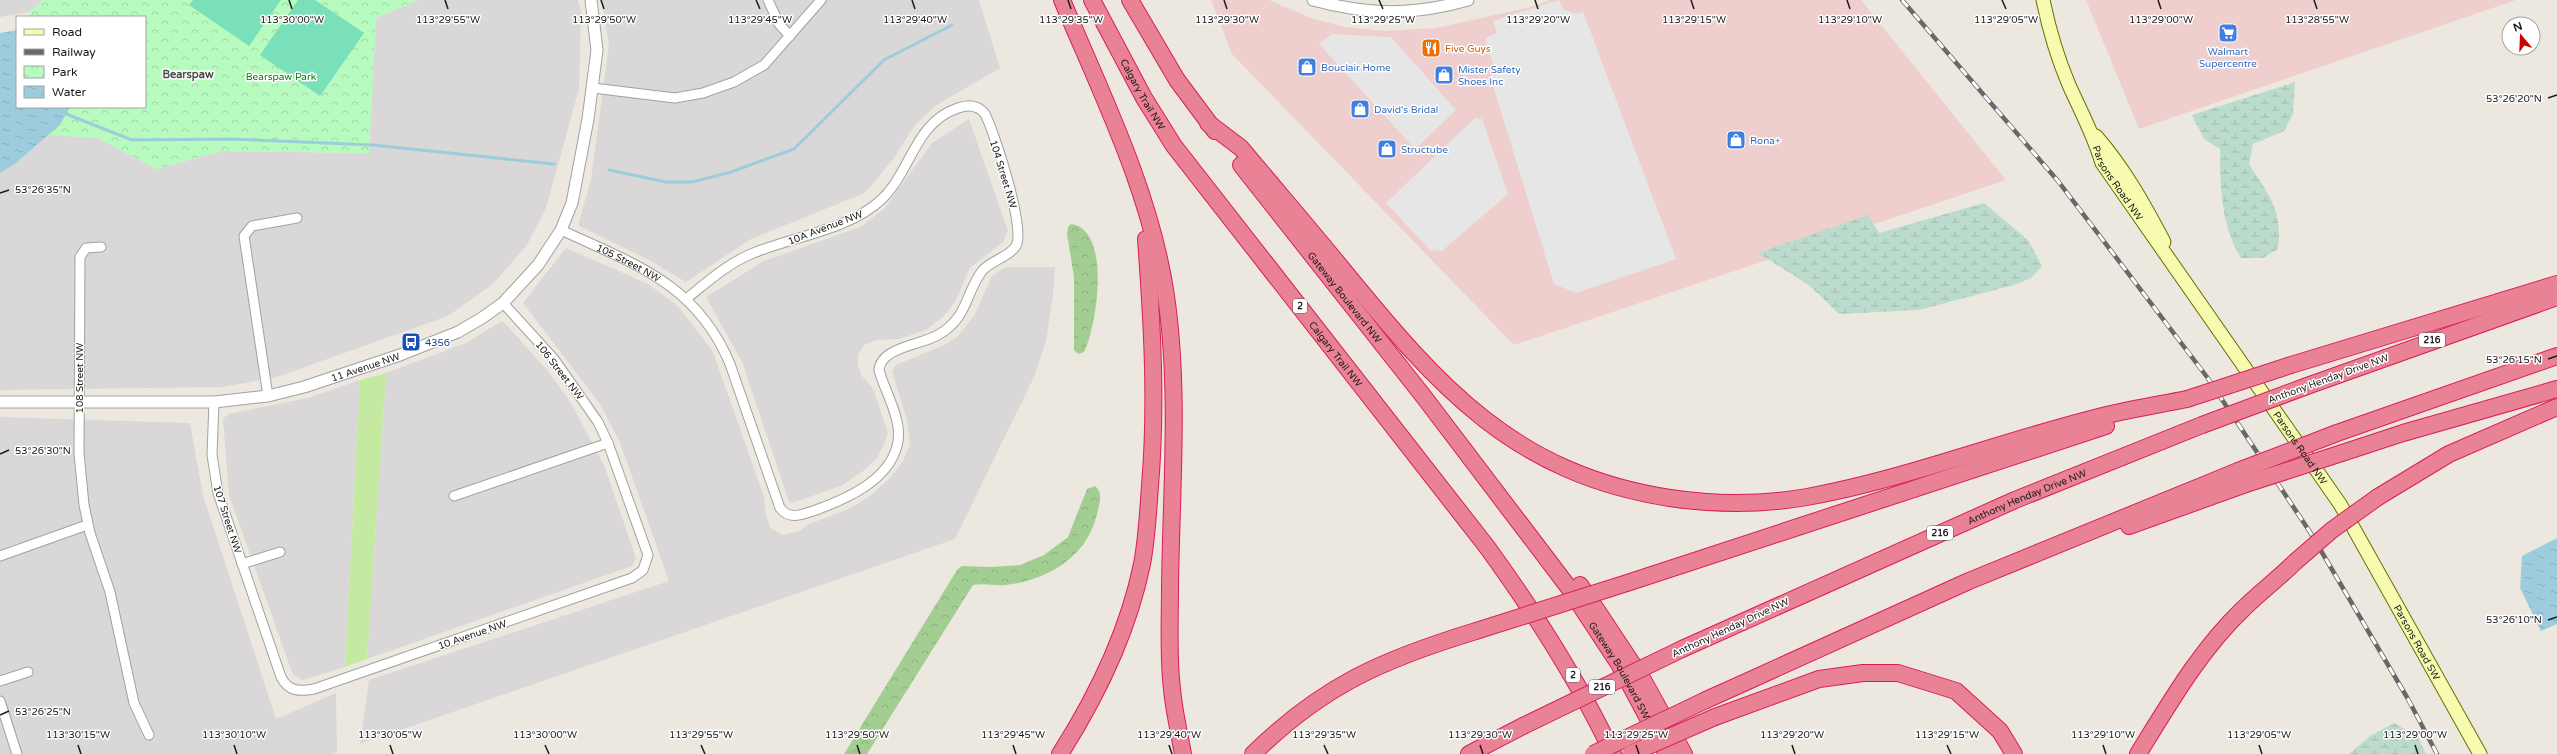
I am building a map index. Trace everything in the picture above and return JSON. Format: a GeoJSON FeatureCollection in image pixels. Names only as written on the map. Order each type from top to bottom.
{"type":"FeatureCollection","features":[{"type":"Feature","properties":{"kind":"highway"},"geometry":{"type":"LineString","coordinates":[[1062,0],[1111,117],[1144,207],[1158,254],[1166,298],[1173,386],[1170,637],[1172,689],[1183,754]]}},
{"type":"Feature","properties":{"kind":"highway","name":"Calgary Trail NW"},"geometry":{"type":"LineString","coordinates":[[1092,0],[1136,85],[1174,146],[1526,600],[1577,682],[1613,754]]}},
{"type":"Feature","properties":{"kind":"highway","name":"Gateway Boulevard NW"},"geometry":{"type":"LineString","coordinates":[[1130,0],[1177,80],[1208,123],[1500,496],[1569,588]]}},
{"type":"Feature","properties":{"kind":"highway"},"geometry":{"type":"LineString","coordinates":[[1208,123],[1240,148],[1409,348],[1440,382],[1477,415],[1517,444],[1531,451],[1598,482],[1633,492],[1711,504],[1754,504],[1806,497],[1879,480],[2111,414],[2187,399]]}},
{"type":"Feature","properties":{"kind":"highway"},"geometry":{"type":"LineString","coordinates":[[1060,754],[1103,682],[1134,594],[1142,564],[1153,447],[1155,368],[1151,290],[1144,207]]}},
{"type":"Feature","properties":{"kind":"highway"},"geometry":{"type":"LineString","coordinates":[[1254,754],[1280,728],[1338,686],[1376,666],[1476,631],[1627,583],[2290,365],[2557,284]]}},
{"type":"Feature","properties":{"kind":"highway","name":"Anthony Henday Drive NW"},"geometry":{"type":"LineString","coordinates":[[1469,754],[1523,726],[1682,649],[2015,500],[2202,425],[2557,297]]}},
{"type":"Feature","properties":{"kind":"highway"},"geometry":{"type":"LineString","coordinates":[[1593,754],[1880,620],[2039,551],[2242,478],[2337,433],[2557,356]]}},
{"type":"Feature","properties":{"kind":"highway"},"geometry":{"type":"LineString","coordinates":[[2242,478],[2342,453],[2403,433],[2557,389]]}},
{"type":"Feature","properties":{"kind":"highway"},"geometry":{"type":"LineString","coordinates":[[2138,754],[2176,692],[2200,659],[2243,609],[2271,586],[2295,562],[2332,530],[2378,497],[2449,454],[2557,407]]}},
{"type":"Feature","properties":{"kind":"highway"},"geometry":{"type":"LineString","coordinates":[[1500,496],[1568,570],[1599,611],[1656,702],[1684,754]]}},
{"type":"Feature","properties":{"kind":"highway"},"geometry":{"type":"LineString","coordinates":[[2151,754],[2202,671],[2271,586]]}},
{"type":"Feature","properties":{"kind":"highway","name":"Gateway Boulevard SW"},"geometry":{"type":"LineString","coordinates":[[1569,588],[1619,664],[1667,754]]}},
{"type":"Feature","properties":{"kind":"highway"},"geometry":{"type":"LineString","coordinates":[[1630,754],[1715,717],[1819,679],[1863,673],[1898,674],[1956,691],[2000,731],[2014,754]]}},
{"type":"Feature","properties":{"kind":"main road","name":"Parsons Road NW"},"geometry":{"type":"LineString","coordinates":[[2043,0],[2055,48],[2069,84],[2093,133],[2115,158],[2136,190],[2190,289],[2317,469],[2356,529]]}},
{"type":"Feature","properties":{"kind":"main road","name":"Parsons Road SW"},"geometry":{"type":"LineString","coordinates":[[2356,529],[2480,754]]}},
{"type":"Feature","properties":{"kind":"street"},"geometry":{"type":"LineString","coordinates":[[561,230],[577,180],[593,88],[597,50],[591,0]]}},
{"type":"Feature","properties":{"kind":"street"},"geometry":{"type":"LineString","coordinates":[[768,0],[778,24],[790,36]]}},
{"type":"Feature","properties":{"kind":"street"},"geometry":{"type":"LineString","coordinates":[[593,88],[663,98],[703,93],[753,73],[764,65],[821,0]]}},
{"type":"Feature","properties":{"kind":"street"},"geometry":{"type":"LineString","coordinates":[[1313,0],[1360,12],[1387,13],[1438,8],[1468,0]]}},
{"type":"Feature","properties":{"kind":"street","name":"10A Avenue NW"},"geometry":{"type":"LineString","coordinates":[[686,299],[745,257],[854,218],[872,208],[891,189],[918,140],[935,121],[962,107],[978,108]]}},
{"type":"Feature","properties":{"kind":"street","name":"104 Street NW"},"geometry":{"type":"LineString","coordinates":[[787,514],[796,516],[840,501],[860,489],[884,468],[896,448],[898,433],[879,370],[881,360],[888,355],[932,339],[947,329],[964,309],[981,273],[989,265],[1007,255],[1017,245],[1019,229],[1014,203],[988,121],[978,108]]}},
{"type":"Feature","properties":{"kind":"street"},"geometry":{"type":"LineString","coordinates":[[268,396],[244,236],[252,226],[297,218]]}},
{"type":"Feature","properties":{"kind":"street","name":"105 Street NW"},"geometry":{"type":"LineString","coordinates":[[561,230],[648,271],[686,299],[712,331],[726,354],[778,502],[787,514]]}},
{"type":"Feature","properties":{"kind":"street","name":"11 Avenue NW"},"geometry":{"type":"LineString","coordinates":[[0,402],[214,402],[268,396],[329,379],[437,341],[458,332],[503,303],[538,265],[561,230]]}},
{"type":"Feature","properties":{"kind":"street","name":"108 Street NW"},"geometry":{"type":"LineString","coordinates":[[102,246],[86,248],[80,257],[79,469],[87,525],[110,592],[134,703],[149,735]]}},
{"type":"Feature","properties":{"kind":"street","name":"106 Street NW"},"geometry":{"type":"LineString","coordinates":[[503,303],[573,383],[608,443],[648,555],[645,566]]}},
{"type":"Feature","properties":{"kind":"street","name":"107 Street NW"},"geometry":{"type":"LineString","coordinates":[[214,402],[212,455],[216,483],[281,677],[287,686],[293,690]]}},
{"type":"Feature","properties":{"kind":"street"},"geometry":{"type":"LineString","coordinates":[[454,496],[608,443]]}},
{"type":"Feature","properties":{"kind":"street"},"geometry":{"type":"LineString","coordinates":[[0,556],[87,525]]}},
{"type":"Feature","properties":{"kind":"street","name":"107 Street NW"},"geometry":{"type":"LineString","coordinates":[[242,564],[280,552]]}},
{"type":"Feature","properties":{"kind":"street","name":"10 Avenue NW"},"geometry":{"type":"LineString","coordinates":[[293,690],[314,689],[632,578],[645,566]]}},
{"type":"Feature","properties":{"kind":"street"},"geometry":{"type":"LineString","coordinates":[[0,682],[28,672]]}},
{"type":"Feature","properties":{"kind":"street"},"geometry":{"type":"LineString","coordinates":[[0,701],[17,754]]}},
{"type":"Feature","properties":{"kind":"shaded area"},"geometry":{"type":"Polygon","coordinates":[[[0,0],[43,0],[29,12],[0,17],[0,0]]]}},
{"type":"Feature","properties":{"kind":"shaded area"},"geometry":{"type":"Polygon","coordinates":[[[418,0],[578,0],[581,12],[579,89],[546,208],[527,245],[493,284],[448,316],[277,377],[223,387],[0,390],[0,173],[15,164],[49,135],[98,138],[156,169],[222,151],[369,153],[376,18],[418,0]]]}},
{"type":"Feature","properties":{"kind":"shaded area"},"geometry":{"type":"Polygon","coordinates":[[[602,0],[979,0],[1000,68],[935,106],[915,125],[894,158],[865,193],[751,239],[686,282],[651,261],[579,226],[579,221],[591,180],[609,45],[602,0]]]}},
{"type":"Feature","properties":{"kind":"shaded area"},"geometry":{"type":"Polygon","coordinates":[[[1211,0],[1269,0],[1311,18],[1345,27],[1385,31],[1436,28],[1531,7],[1550,0],[1861,0],[2006,180],[1514,345],[1232,54],[1211,0]]]}},
{"type":"Feature","properties":{"kind":"shaded area"},"geometry":{"type":"Polygon","coordinates":[[[1559,0],[1563,9],[1576,14],[1583,12],[1676,259],[1576,293],[1554,284],[1490,76],[1496,73],[1485,38],[1497,33],[1493,21],[1559,0]]]}},
{"type":"Feature","properties":{"kind":"shaded area"},"geometry":{"type":"Polygon","coordinates":[[[2086,0],[2516,0],[2139,129],[2086,0]]]}},
{"type":"Feature","properties":{"kind":"shaded area"},"geometry":{"type":"Polygon","coordinates":[[[1332,34],[1391,37],[1456,110],[1415,149],[1319,44],[1332,34]]]}},
{"type":"Feature","properties":{"kind":"shaded area"},"geometry":{"type":"Polygon","coordinates":[[[1475,118],[1482,119],[1508,194],[1442,251],[1430,250],[1386,203],[1475,118]]]}},
{"type":"Feature","properties":{"kind":"shaded area"},"geometry":{"type":"Polygon","coordinates":[[[969,119],[1008,231],[1003,242],[970,268],[956,300],[943,317],[926,330],[899,339],[876,340],[864,345],[858,355],[858,365],[862,376],[873,389],[888,433],[878,457],[863,471],[841,486],[792,503],[789,501],[742,362],[706,297],[764,261],[860,227],[884,209],[932,143],[969,119]]]}},
{"type":"Feature","properties":{"kind":"shaded area"},"geometry":{"type":"Polygon","coordinates":[[[566,248],[648,284],[678,306],[713,352],[764,497],[766,516],[771,528],[782,535],[799,531],[809,524],[849,509],[871,495],[891,477],[903,461],[910,444],[907,420],[892,372],[896,365],[944,345],[957,337],[974,316],[992,276],[1006,267],[1055,267],[1053,295],[1046,341],[1034,377],[955,539],[360,744],[369,680],[669,581],[619,440],[600,404],[523,303],[566,248]]]}},
{"type":"Feature","properties":{"kind":"shaded area"},"geometry":{"type":"Polygon","coordinates":[[[500,322],[504,322],[548,371],[571,403],[604,465],[636,558],[632,566],[367,659],[386,373],[466,343],[500,322]]]}},
{"type":"Feature","properties":{"kind":"shaded area"},"geometry":{"type":"Polygon","coordinates":[[[360,380],[345,667],[303,680],[293,675],[229,495],[223,419],[228,414],[308,398],[360,380]]]}},
{"type":"Feature","properties":{"kind":"shaded area"},"geometry":{"type":"Polygon","coordinates":[[[0,417],[190,423],[203,495],[276,719],[336,693],[337,752],[331,754],[0,754],[0,417]]]}},
{"type":"Feature","properties":{"kind":"green space","name":"Bearspaw Park"},"geometry":{"type":"Polygon","coordinates":[[[43,0],[418,0],[376,18],[369,153],[222,151],[156,169],[98,138],[49,135],[44,108],[146,108],[146,16],[30,16],[29,12],[43,0]]]}},
{"type":"Feature","properties":{"kind":"green space"},"geometry":{"type":"Polygon","coordinates":[[[193,0],[281,0],[249,46],[189,5],[193,0]]]}},
{"type":"Feature","properties":{"kind":"green space"},"geometry":{"type":"Polygon","coordinates":[[[298,0],[315,0],[364,33],[320,96],[260,55],[298,0]]]}},
{"type":"Feature","properties":{"kind":"green space"},"geometry":{"type":"Polygon","coordinates":[[[2295,82],[2293,114],[2284,131],[2253,144],[2249,164],[2263,185],[2273,204],[2278,224],[2278,249],[2263,258],[2241,258],[2229,232],[2223,205],[2220,177],[2220,149],[2204,139],[2192,115],[2295,82]]]}},
{"type":"Feature","properties":{"kind":"green space"},"geometry":{"type":"Polygon","coordinates":[[[1984,203],[2028,240],[2042,266],[2031,278],[2014,285],[1919,310],[1839,314],[1809,285],[1758,253],[1868,215],[1879,233],[1984,203]]]}},
{"type":"Feature","properties":{"kind":"green space"},"geometry":{"type":"Polygon","coordinates":[[[1071,224],[1084,230],[1092,243],[1097,260],[1098,280],[1093,322],[1089,340],[1084,352],[1078,354],[1074,350],[1074,277],[1067,234],[1068,227],[1071,224]]]}},
{"type":"Feature","properties":{"kind":"green space"},"geometry":{"type":"Polygon","coordinates":[[[386,373],[367,659],[345,667],[360,380],[386,373]]]}},
{"type":"Feature","properties":{"kind":"green space"},"geometry":{"type":"Polygon","coordinates":[[[1095,486],[1098,489],[1100,496],[1097,514],[1092,529],[1084,543],[1075,554],[1064,564],[1037,578],[1006,585],[973,585],[867,754],[844,754],[957,570],[962,566],[991,567],[1020,565],[1044,555],[1068,537],[1087,489],[1095,486]]]}},
{"type":"Feature","properties":{"kind":"green space"},"geometry":{"type":"Polygon","coordinates":[[[2394,723],[2418,737],[2426,754],[2349,754],[2370,736],[2394,723]]]}},
{"type":"Feature","properties":{"kind":"water"},"geometry":{"type":"Polygon","coordinates":[[[16,30],[16,108],[69,108],[60,125],[15,164],[0,173],[0,33],[16,30]]]}},
{"type":"Feature","properties":{"kind":"water"},"geometry":{"type":"Polygon","coordinates":[[[2557,538],[2557,624],[2541,631],[2520,588],[2522,556],[2557,538]]]}},
{"type":"Feature","properties":{"kind":"waterway"},"geometry":{"type":"LineString","coordinates":[[609,170],[666,182],[692,182],[731,172],[794,149],[884,60],[952,25]]}},
{"type":"Feature","properties":{"kind":"waterway"},"geometry":{"type":"LineString","coordinates":[[66,114],[132,140],[232,139],[373,145],[554,164]]}},
{"type":"Feature","properties":{"kind":"railway"},"geometry":{"type":"LineString","coordinates":[[1902,0],[2058,181],[2207,377],[2310,532],[2408,699],[2437,754]]}},
{"type":"Feature","properties":{"kind":"place","name":"Walmart Supercentre"},"geometry":{"type":"Point","coordinates":[2228,33]}},
{"type":"Feature","properties":{"kind":"place","name":"Five Guys"},"geometry":{"type":"Point","coordinates":[1431,48]}},
{"type":"Feature","properties":{"kind":"place","name":"Bouclair Home"},"geometry":{"type":"Point","coordinates":[1307,67]}},
{"type":"Feature","properties":{"kind":"place","name":"Mister Safety Shoes Inc"},"geometry":{"type":"Point","coordinates":[1444,75]}},
{"type":"Feature","properties":{"kind":"place","name":"David's Bridal"},"geometry":{"type":"Point","coordinates":[1360,109]}},
{"type":"Feature","properties":{"kind":"place","name":"Rona+"},"geometry":{"type":"Point","coordinates":[1736,140]}},
{"type":"Feature","properties":{"kind":"place","name":"Structube"},"geometry":{"type":"Point","coordinates":[1387,149]}},
{"type":"Feature","properties":{"kind":"place","name":"4356"},"geometry":{"type":"Point","coordinates":[411,342]}},
{"type":"Feature","properties":{"kind":"district","name":"Bearspaw"},"geometry":{"type":"Point","coordinates":[188,74]}}]}
